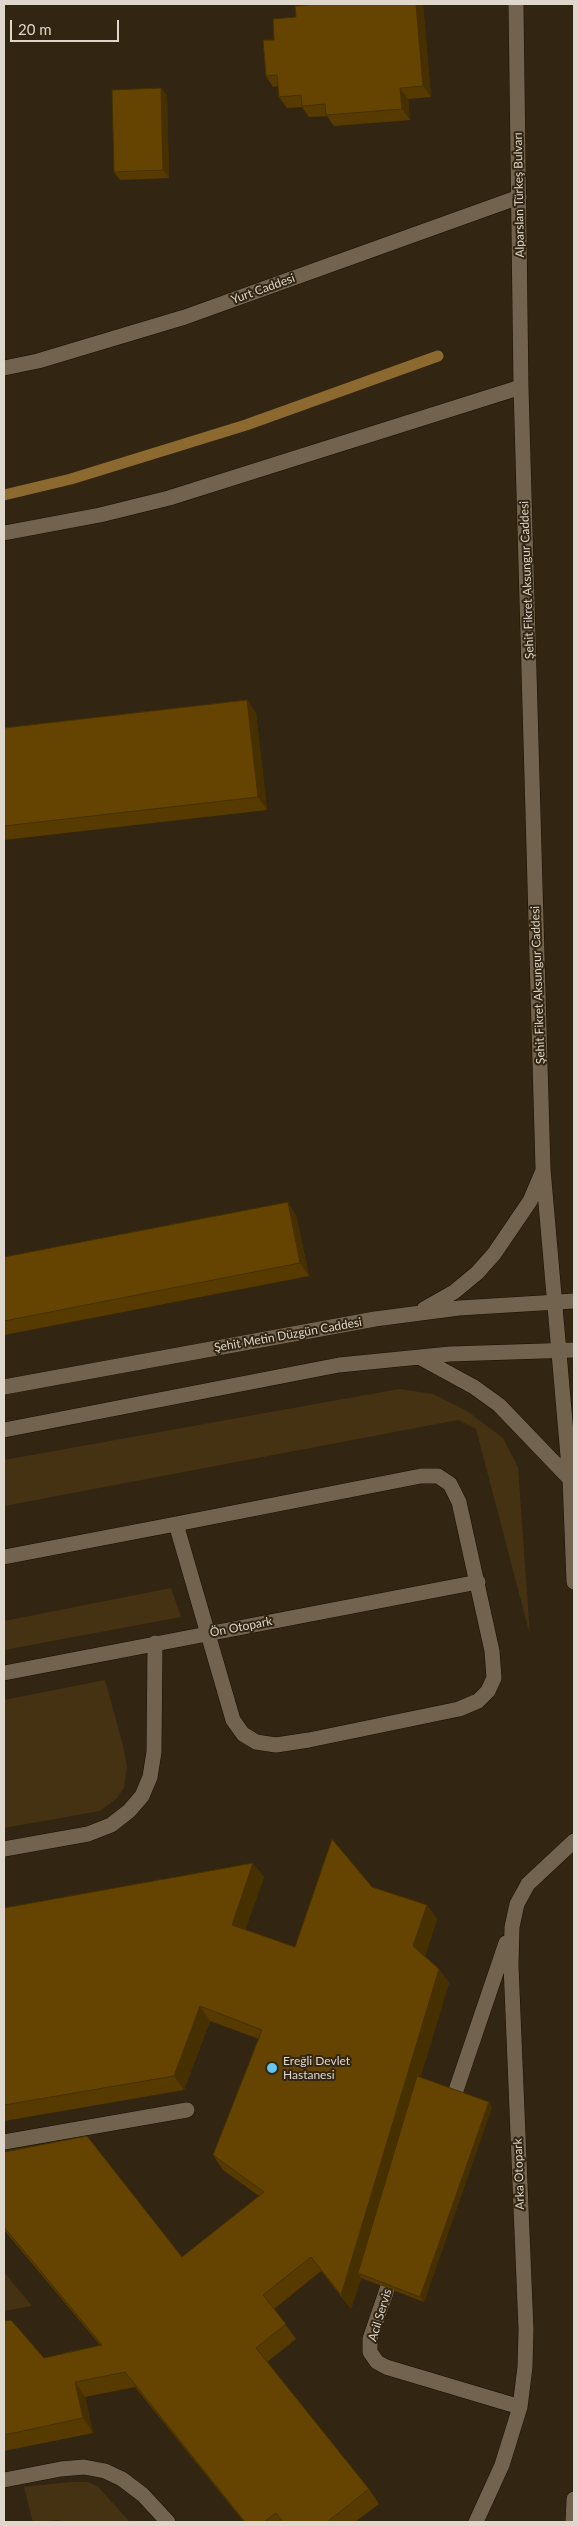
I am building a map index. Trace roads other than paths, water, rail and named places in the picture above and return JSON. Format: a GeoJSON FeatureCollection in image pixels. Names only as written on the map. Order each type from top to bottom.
{"type":"FeatureCollection","features":[{"type":"Feature","properties":{"kind":"main road","name":"Alparslan Türkeş Bulvarı"},"geometry":{"type":"LineString","coordinates":[[516,4],[521,387]]}},
{"type":"Feature","properties":{"kind":"main road","name":"Yurt Caddesi"},"geometry":{"type":"LineString","coordinates":[[4,368],[185,318],[519,197]]}},
{"type":"Feature","properties":{"kind":"main road"},"geometry":{"type":"LineString","coordinates":[[4,533],[169,498],[521,387]]}},
{"type":"Feature","properties":{"kind":"main road","name":"Şehit Fikret Aksungur Caddesi"},"geometry":{"type":"LineString","coordinates":[[521,387],[543,1169],[555,1302],[567,1350],[574,1582]]}},
{"type":"Feature","properties":{"kind":"main road"},"geometry":{"type":"LineString","coordinates":[[416,1314],[454,1292],[477,1273],[494,1254],[530,1201],[543,1169]]}},
{"type":"Feature","properties":{"kind":"main road","name":"Şehit Metin Düzgün Caddesi"},"geometry":{"type":"LineString","coordinates":[[4,1387],[375,1319],[477,1306],[574,1302]]}},
{"type":"Feature","properties":{"kind":"main road"},"geometry":{"type":"LineString","coordinates":[[4,1430],[340,1365],[468,1353],[567,1350]]}},
{"type":"Feature","properties":{"kind":"main road"},"geometry":{"type":"LineString","coordinates":[[419,1358],[474,1387],[499,1405],[570,1479]]}},
{"type":"Feature","properties":{"kind":"main road"},"geometry":{"type":"LineString","coordinates":[[4,1557],[421,1476],[438,1476],[450,1484],[459,1502],[478,1582],[492,1651],[494,1678],[488,1691],[478,1702],[459,1709],[310,1740],[276,1745],[256,1742],[243,1734],[233,1720],[176,1524]]}},
{"type":"Feature","properties":{"kind":"main road","name":"Ön Otopark"},"geometry":{"type":"LineString","coordinates":[[4,1673],[478,1582]]}},
{"type":"Feature","properties":{"kind":"main road"},"geometry":{"type":"LineString","coordinates":[[4,1849],[88,1834],[111,1825],[129,1811],[142,1796],[150,1777],[154,1752],[155,1643]]}},
{"type":"Feature","properties":{"kind":"main road","name":"Arka Otopark"},"geometry":{"type":"LineString","coordinates":[[476,2522],[502,2465],[520,2407],[526,2329],[511,1966],[512,1927],[517,1904],[528,1884],[574,1841]]}},
{"type":"Feature","properties":{"kind":"main road"},"geometry":{"type":"LineString","coordinates":[[444,2124],[512,1927]]}},
{"type":"Feature","properties":{"kind":"main road"},"geometry":{"type":"LineString","coordinates":[[4,2142],[187,2110]]}},
{"type":"Feature","properties":{"kind":"main road","name":"Acil Servis"},"geometry":{"type":"LineString","coordinates":[[399,2254],[370,2339],[370,2352],[377,2362],[386,2367],[520,2407]]}},
{"type":"Feature","properties":{"kind":"main road"},"geometry":{"type":"LineString","coordinates":[[4,2480],[61,2469],[84,2467],[105,2472],[122,2479],[143,2495],[168,2522]]}},
{"type":"Feature","properties":{"kind":"main road"},"geometry":{"type":"LineString","coordinates":[[573,2522],[574,2499]]}},
{"type":"Feature","properties":{"kind":"waterway"},"geometry":{"type":"LineString","coordinates":[[4,495],[71,479],[246,425],[438,356]]}},
{"type":"Feature","properties":{"kind":"place","name":"Ereğli Devlet Hastanesi"},"geometry":{"type":"Point","coordinates":[272,2068]}}]}
